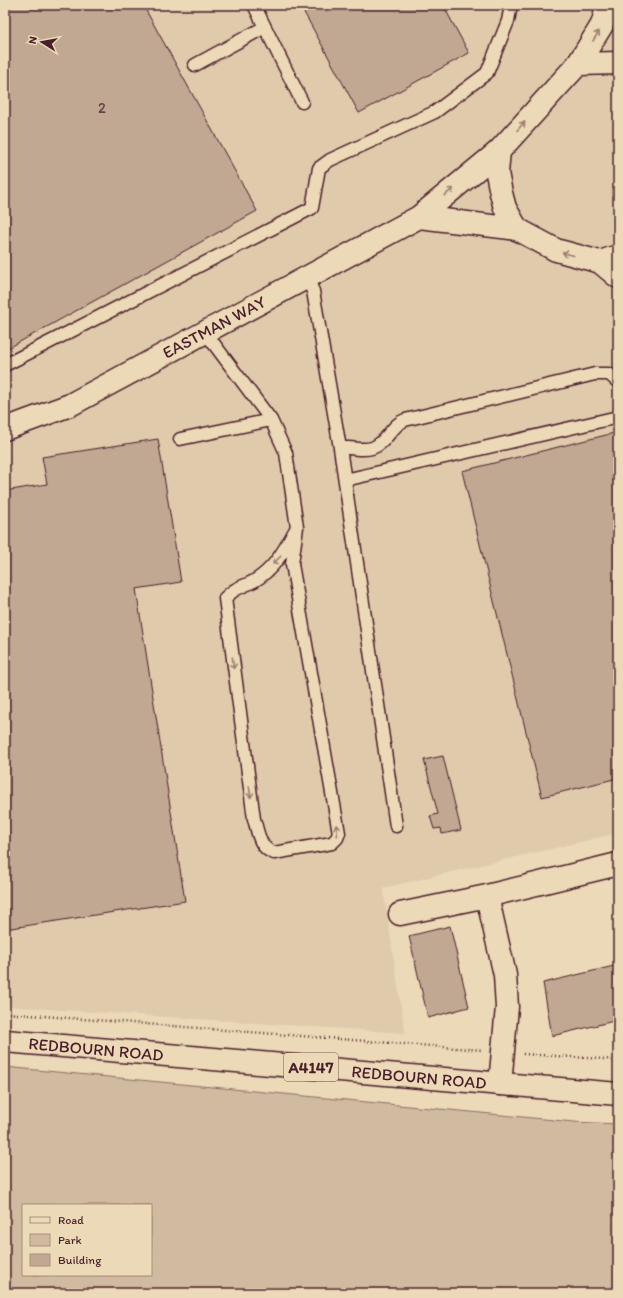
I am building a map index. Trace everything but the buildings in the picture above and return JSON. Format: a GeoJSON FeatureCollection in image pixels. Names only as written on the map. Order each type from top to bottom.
{"type":"FeatureCollection","features":[{"type":"Feature","properties":{"kind":"street","name":"EASTMAN WAY"},"geometry":{"type":"LineString","coordinates":[[5,429],[70,405],[420,217],[499,151],[578,64],[602,25],[608,5]]}},
{"type":"Feature","properties":{"kind":"street"},"geometry":{"type":"LineString","coordinates":[[578,64],[618,63]]}},
{"type":"Feature","properties":{"kind":"street"},"geometry":{"type":"LineString","coordinates":[[499,151],[497,173],[503,200],[505,208],[517,229]]}},
{"type":"Feature","properties":{"kind":"street"},"geometry":{"type":"LineString","coordinates":[[420,217],[517,229],[556,250],[609,259],[618,277]]}},
{"type":"Feature","properties":{"kind":"street"},"geometry":{"type":"LineString","coordinates":[[400,914],[486,896],[618,864]]}},
{"type":"Feature","properties":{"kind":"street"},"geometry":{"type":"LineString","coordinates":[[486,896],[505,975],[507,1007],[500,1084]]}},
{"type":"Feature","properties":{"kind":"street","name":"REDBOURN ROAD"},"geometry":{"type":"LineString","coordinates":[[5,1041],[615,1093]]}},
{"type":"Feature","properties":{"kind":"lane"},"geometry":{"type":"LineString","coordinates":[[254,5],[302,102]]}},
{"type":"Feature","properties":{"kind":"lane"},"geometry":{"type":"LineString","coordinates":[[5,364],[312,208],[319,168],[330,160],[435,112],[488,73],[508,21],[511,5]]}},
{"type":"Feature","properties":{"kind":"lane"},"geometry":{"type":"LineString","coordinates":[[195,65],[265,27]]}},
{"type":"Feature","properties":{"kind":"lane"},"geometry":{"type":"LineString","coordinates":[[307,278],[313,292],[340,448],[396,826]]}},
{"type":"Feature","properties":{"kind":"lane"},"geometry":{"type":"LineString","coordinates":[[205,332],[272,420],[286,453],[297,527],[292,564],[339,833],[337,838],[332,843],[274,853],[267,850],[262,844],[254,818],[225,598],[235,589],[255,580],[281,557],[297,527]]}},
{"type":"Feature","properties":{"kind":"lane"},"geometry":{"type":"LineString","coordinates":[[340,448],[373,448],[380,444],[399,422],[595,374],[609,374],[618,382]]}},
{"type":"Feature","properties":{"kind":"lane"},"geometry":{"type":"LineString","coordinates":[[345,480],[618,417]]}},
{"type":"Feature","properties":{"kind":"lane"},"geometry":{"type":"LineString","coordinates":[[180,439],[272,420]]}},
{"type":"Feature","properties":{"kind":"path"},"geometry":{"type":"LineString","coordinates":[[5,1013],[484,1051]]}},
{"type":"Feature","properties":{"kind":"path"},"geometry":{"type":"LineString","coordinates":[[522,1054],[618,1060]]}},
{"type":"Feature","properties":{"kind":"shaded area"},"geometry":{"type":"Polygon","coordinates":[[[5,5],[618,5],[618,833],[383,888],[405,1033],[5,1006],[5,5]]]}},
{"type":"Feature","properties":{"kind":"green space"},"geometry":{"type":"Polygon","coordinates":[[[5,1067],[574,1122],[618,1124],[618,1293],[5,1293],[5,1067]]]}}]}
